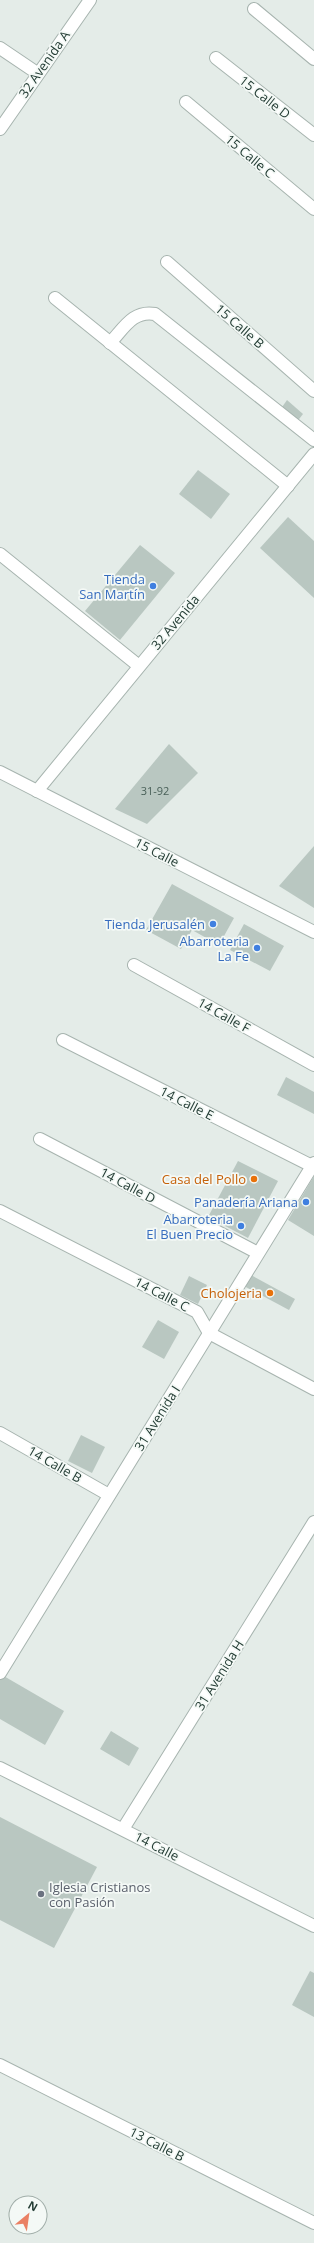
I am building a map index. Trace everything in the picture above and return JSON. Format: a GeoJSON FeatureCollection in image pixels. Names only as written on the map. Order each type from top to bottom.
{"type":"FeatureCollection","features":[{"type":"Feature","properties":{"kind":"street","name":"32 Avenida A"},"geometry":{"type":"LineString","coordinates":[[0,129],[37,73],[90,0]]}},
{"type":"Feature","properties":{"kind":"street"},"geometry":{"type":"LineString","coordinates":[[254,9],[314,59]]}},
{"type":"Feature","properties":{"kind":"street"},"geometry":{"type":"LineString","coordinates":[[0,48],[37,73]]}},
{"type":"Feature","properties":{"kind":"street","name":"15 Calle D"},"geometry":{"type":"LineString","coordinates":[[216,58],[314,135]]}},
{"type":"Feature","properties":{"kind":"street","name":"15 Calle C"},"geometry":{"type":"LineString","coordinates":[[186,102],[314,209]]}},
{"type":"Feature","properties":{"kind":"street","name":"15 Calle B"},"geometry":{"type":"LineString","coordinates":[[167,262],[314,391]]}},
{"type":"Feature","properties":{"kind":"street"},"geometry":{"type":"LineString","coordinates":[[54,298],[288,486]]}},
{"type":"Feature","properties":{"kind":"street"},"geometry":{"type":"LineString","coordinates":[[110,343],[136,316],[144,312],[155,314],[314,440]]}},
{"type":"Feature","properties":{"kind":"street","name":"32 Avenida"},"geometry":{"type":"LineString","coordinates":[[37,791],[314,454]]}},
{"type":"Feature","properties":{"kind":"street"},"geometry":{"type":"LineString","coordinates":[[0,554],[139,666]]}},
{"type":"Feature","properties":{"kind":"street","name":"15 Calle"},"geometry":{"type":"LineString","coordinates":[[0,772],[314,932]]}},
{"type":"Feature","properties":{"kind":"street","name":"14 Calle F"},"geometry":{"type":"LineString","coordinates":[[134,965],[314,1065]]}},
{"type":"Feature","properties":{"kind":"street","name":"14 Calle E"},"geometry":{"type":"LineString","coordinates":[[63,1040],[313,1165]]}},
{"type":"Feature","properties":{"kind":"street","name":"14 Calle D"},"geometry":{"type":"LineString","coordinates":[[40,1139],[258,1253]]}},
{"type":"Feature","properties":{"kind":"street","name":"31 Avenida I"},"geometry":{"type":"LineString","coordinates":[[0,1673],[313,1165]]}},
{"type":"Feature","properties":{"kind":"street","name":"14 Calle C"},"geometry":{"type":"LineString","coordinates":[[0,1211],[197,1312],[209,1333]]}},
{"type":"Feature","properties":{"kind":"street"},"geometry":{"type":"LineString","coordinates":[[209,1333],[314,1389]]}},
{"type":"Feature","properties":{"kind":"street","name":"14 Calle B"},"geometry":{"type":"LineString","coordinates":[[0,1433],[109,1495]]}},
{"type":"Feature","properties":{"kind":"street","name":"31 Avenida H"},"geometry":{"type":"LineString","coordinates":[[123,1829],[314,1522]]}},
{"type":"Feature","properties":{"kind":"street","name":"14 Calle"},"geometry":{"type":"LineString","coordinates":[[0,1768],[314,1926]]}},
{"type":"Feature","properties":{"kind":"street","name":"13 Calle B"},"geometry":{"type":"LineString","coordinates":[[0,2065],[314,2223]]}},
{"type":"Feature","properties":{"kind":"building"},"geometry":{"type":"Polygon","coordinates":[[[287,400],[303,414],[296,423],[280,410],[287,400]]]}},
{"type":"Feature","properties":{"kind":"building"},"geometry":{"type":"Polygon","coordinates":[[[198,470],[230,494],[211,519],[179,494],[198,470]]]}},
{"type":"Feature","properties":{"kind":"building"},"geometry":{"type":"Polygon","coordinates":[[[288,517],[314,541],[314,598],[260,548],[288,517]]]}},
{"type":"Feature","properties":{"kind":"building"},"geometry":{"type":"Polygon","coordinates":[[[140,545],[175,573],[120,640],[85,611],[140,545]]]}},
{"type":"Feature","properties":{"kind":"building"},"geometry":{"type":"Polygon","coordinates":[[[169,744],[198,773],[147,824],[115,809],[169,744]]]}},
{"type":"Feature","properties":{"kind":"building"},"geometry":{"type":"Polygon","coordinates":[[[314,846],[314,908],[279,886],[314,846]]]}},
{"type":"Feature","properties":{"kind":"building"},"geometry":{"type":"Polygon","coordinates":[[[172,884],[234,918],[219,945],[192,930],[181,949],[146,930],[172,884]]]}},
{"type":"Feature","properties":{"kind":"building","name":"Abarroteria La Fe"},"geometry":{"type":"Polygon","coordinates":[[[244,924],[284,946],[270,971],[230,950],[244,924]]]}},
{"type":"Feature","properties":{"kind":"building"},"geometry":{"type":"Polygon","coordinates":[[[286,1077],[314,1092],[314,1114],[277,1095],[286,1077]]]}},
{"type":"Feature","properties":{"kind":"building"},"geometry":{"type":"Polygon","coordinates":[[[238,1161],[278,1181],[248,1238],[208,1217],[238,1161]]]}},
{"type":"Feature","properties":{"kind":"building"},"geometry":{"type":"Polygon","coordinates":[[[314,1176],[314,1236],[288,1220],[314,1176]]]}},
{"type":"Feature","properties":{"kind":"building","name":"Cholojeria"},"geometry":{"type":"Polygon","coordinates":[[[251,1275],[295,1299],[289,1310],[244,1286],[251,1275]]]}},
{"type":"Feature","properties":{"kind":"building"},"geometry":{"type":"Polygon","coordinates":[[[189,1276],[207,1285],[198,1304],[180,1295],[189,1276]]]}},
{"type":"Feature","properties":{"kind":"building"},"geometry":{"type":"Polygon","coordinates":[[[158,1320],[179,1332],[164,1359],[142,1347],[158,1320]]]}},
{"type":"Feature","properties":{"kind":"building"},"geometry":{"type":"Polygon","coordinates":[[[81,1435],[105,1447],[92,1473],[68,1461],[81,1435]]]}},
{"type":"Feature","properties":{"kind":"building"},"geometry":{"type":"Polygon","coordinates":[[[2,1675],[64,1711],[45,1745],[0,1719],[0,1678],[2,1675]]]}},
{"type":"Feature","properties":{"kind":"building"},"geometry":{"type":"Polygon","coordinates":[[[111,1731],[139,1748],[129,1766],[100,1749],[111,1731]]]}},
{"type":"Feature","properties":{"kind":"building","name":"Iglesia Cristianos con Pasión"},"geometry":{"type":"Polygon","coordinates":[[[0,1817],[97,1867],[54,1948],[0,1920],[0,1817]]]}},
{"type":"Feature","properties":{"kind":"building"},"geometry":{"type":"Polygon","coordinates":[[[310,1971],[314,1973],[314,2017],[292,2005],[310,1971]]]}},
{"type":"Feature","properties":{"kind":"place","name":"Tienda San Martín"},"geometry":{"type":"Point","coordinates":[153,586]}},
{"type":"Feature","properties":{"kind":"place","name":"Tienda Jerusalén"},"geometry":{"type":"Point","coordinates":[213,924]}},
{"type":"Feature","properties":{"kind":"place","name":"Abarroteria La Fe"},"geometry":{"type":"Point","coordinates":[257,948]}},
{"type":"Feature","properties":{"kind":"place","name":"Casa del Pollo"},"geometry":{"type":"Point","coordinates":[254,1179]}},
{"type":"Feature","properties":{"kind":"place","name":"Panadería Ariana"},"geometry":{"type":"Point","coordinates":[306,1202]}},
{"type":"Feature","properties":{"kind":"place","name":"Abarroteria El Buen Precio"},"geometry":{"type":"Point","coordinates":[241,1226]}},
{"type":"Feature","properties":{"kind":"place","name":"Cholojeria"},"geometry":{"type":"Point","coordinates":[270,1293]}},
{"type":"Feature","properties":{"kind":"place","name":"Iglesia Cristianos con Pasión"},"geometry":{"type":"Point","coordinates":[41,1894]}}]}
